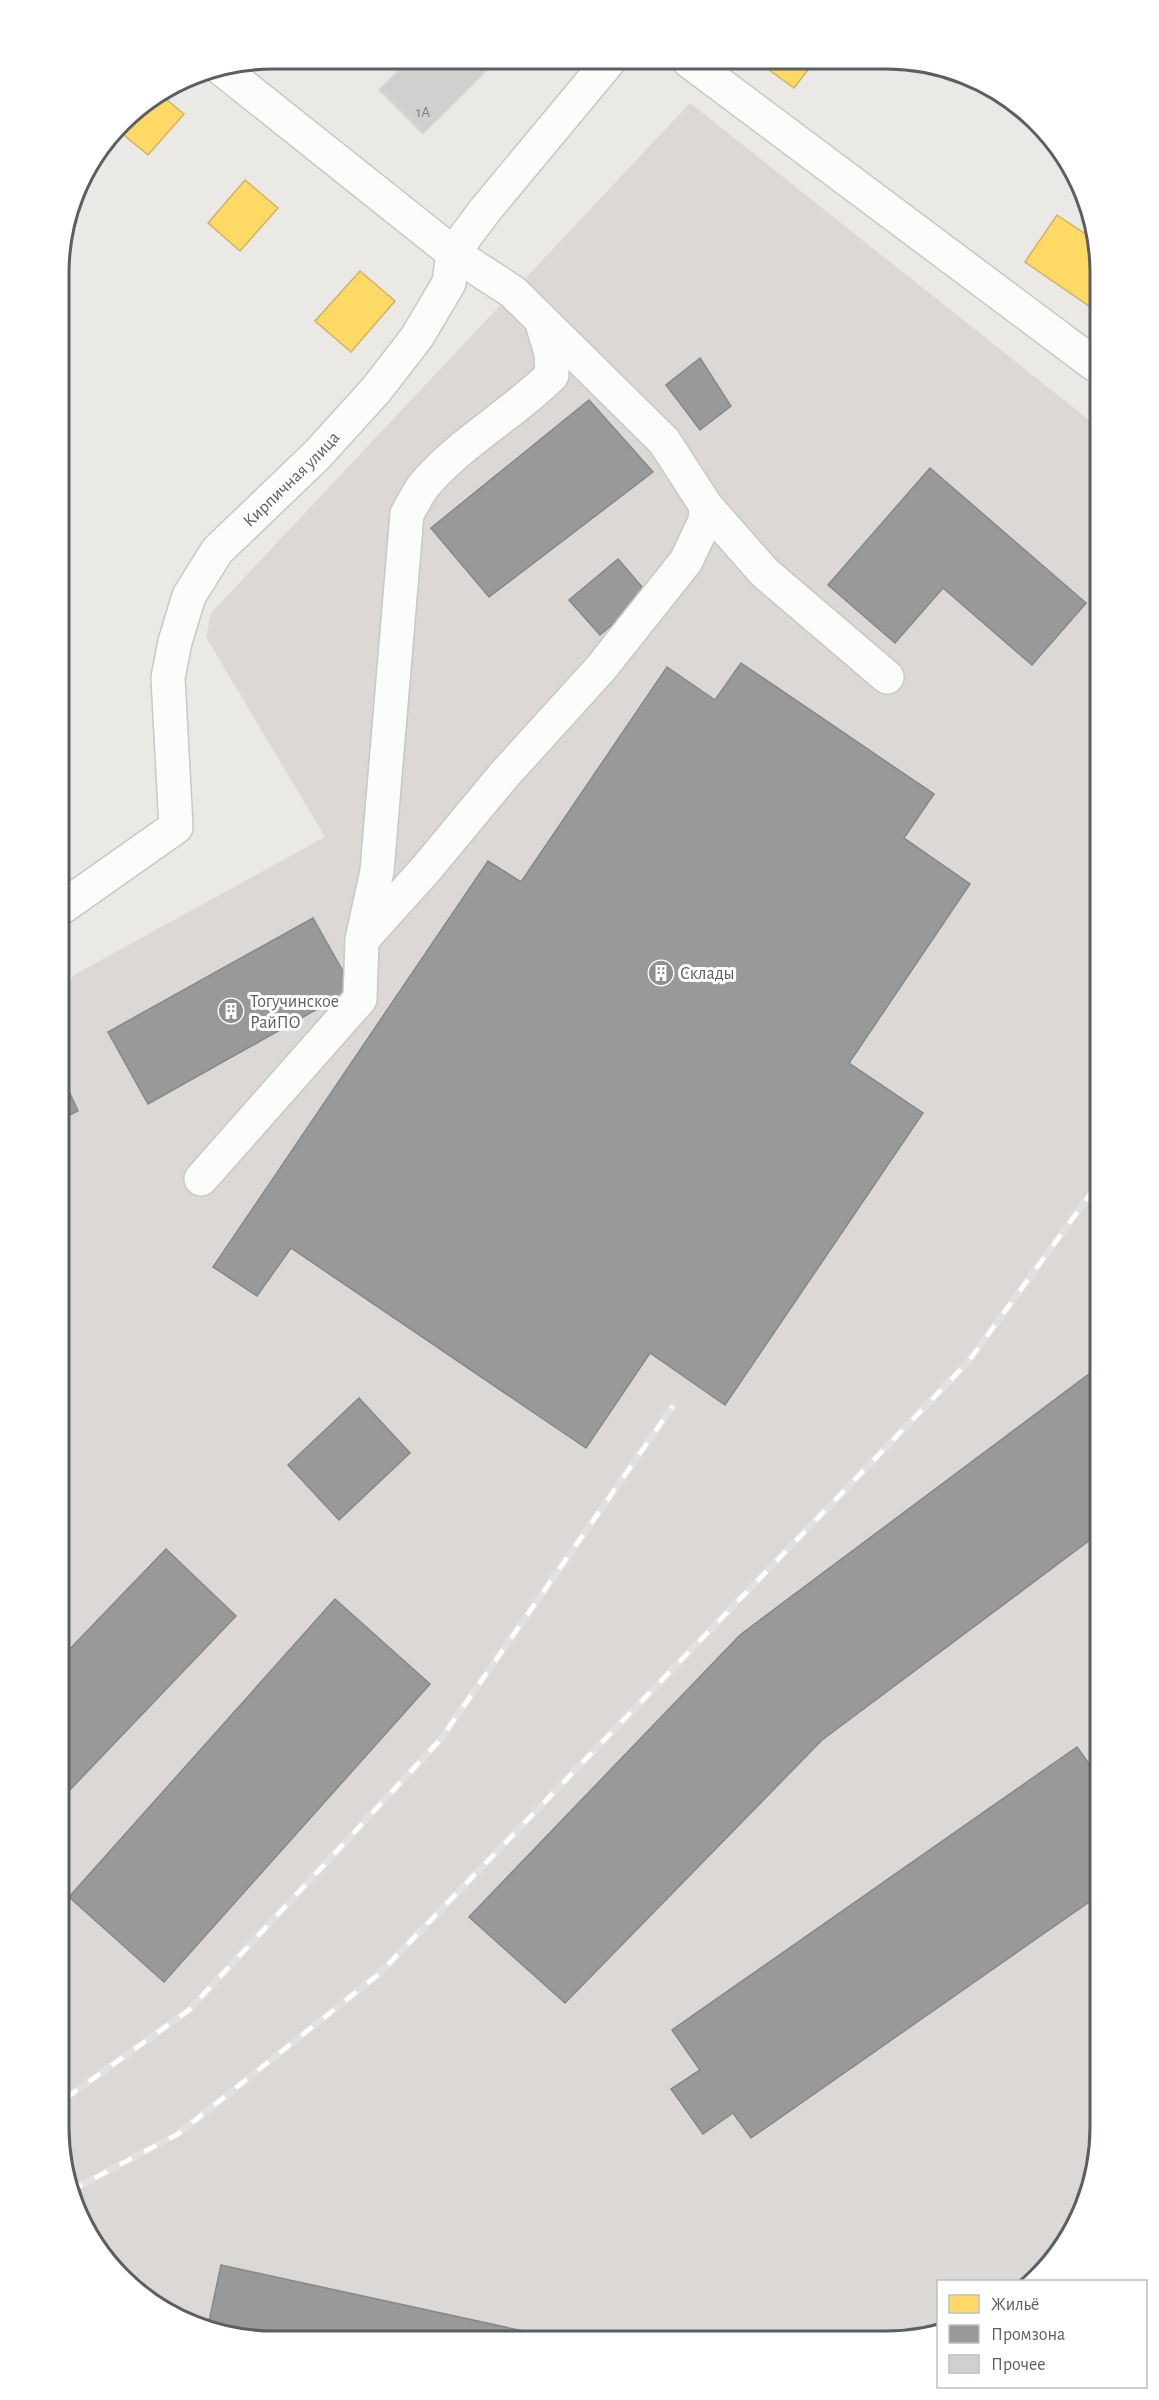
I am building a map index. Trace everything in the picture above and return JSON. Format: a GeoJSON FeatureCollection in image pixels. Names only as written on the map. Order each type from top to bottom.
{"type":"FeatureCollection","features":[{"type":"Feature","properties":{"kind":"street","name":"Кирпичная улица"},"geometry":{"type":"LineString","coordinates":[[69,903],[176,827],[168,678],[175,642],[189,596],[217,551],[318,455],[376,390],[417,337],[449,283],[453,253],[601,69]]}},
{"type":"Feature","properties":{"kind":"street"},"geometry":{"type":"LineString","coordinates":[[699,69],[1090,361]]}},
{"type":"Feature","properties":{"kind":"street"},"geometry":{"type":"LineString","coordinates":[[229,74],[453,253],[513,292],[664,441],[706,506],[765,573],[887,677]]}},
{"type":"Feature","properties":{"kind":"street"},"geometry":{"type":"LineString","coordinates":[[201,1179],[360,999],[362,940],[377,871],[407,514],[425,484],[444,464],[531,396],[552,375],[551,352],[541,320]]}},
{"type":"Feature","properties":{"kind":"street"},"geometry":{"type":"LineString","coordinates":[[362,940],[426,869],[504,775],[601,668],[686,561],[705,521],[706,506]]}},
{"type":"Feature","properties":{"kind":"shaded area"},"geometry":{"type":"Polygon","coordinates":[[[690,103],[1090,421],[1090,2140],[1083,2180],[1069,2217],[1056,2240],[1039,2261],[1020,2280],[937,2280],[937,2324],[886,2331],[273,2331],[247,2329],[208,2320],[160,2297],[120,2261],[96,2229],[85,2205],[76,2180],[69,2127],[69,982],[74,975],[325,837],[206,637],[211,613],[690,103]]]}},
{"type":"Feature","properties":{"kind":"building: Жильё"},"geometry":{"type":"Polygon","coordinates":[[[768,69],[809,69],[794,88],[768,69]]]}},
{"type":"Feature","properties":{"kind":"building: Жильё"},"geometry":{"type":"Polygon","coordinates":[[[166,99],[184,114],[148,155],[124,135],[166,99]]]}},
{"type":"Feature","properties":{"kind":"building: Жильё"},"geometry":{"type":"Polygon","coordinates":[[[245,180],[278,208],[240,251],[208,223],[245,180]]]}},
{"type":"Feature","properties":{"kind":"building: Жильё"},"geometry":{"type":"Polygon","coordinates":[[[1057,215],[1086,234],[1090,273],[1090,307],[1025,262],[1057,215]]]}},
{"type":"Feature","properties":{"kind":"building: Жильё"},"geometry":{"type":"Polygon","coordinates":[[[360,271],[395,301],[351,352],[315,321],[360,271]]]}},
{"type":"Feature","properties":{"kind":"building: Промзона"},"geometry":{"type":"Polygon","coordinates":[[[700,358],[731,406],[700,430],[666,385],[700,358]]]}},
{"type":"Feature","properties":{"kind":"building: Промзона"},"geometry":{"type":"Polygon","coordinates":[[[589,400],[653,472],[489,597],[431,528],[589,400]]]}},
{"type":"Feature","properties":{"kind":"building: Промзона"},"geometry":{"type":"Polygon","coordinates":[[[930,468],[1086,603],[1032,665],[943,588],[895,643],[828,585],[930,468]]]}},
{"type":"Feature","properties":{"kind":"building: Промзона"},"geometry":{"type":"Polygon","coordinates":[[[618,559],[648,594],[600,635],[569,600],[618,559]]]}},
{"type":"Feature","properties":{"kind":"building: Промзона","name":"Склады"},"geometry":{"type":"Polygon","coordinates":[[[741,663],[934,794],[904,838],[970,884],[849,1063],[923,1113],[725,1405],[650,1353],[586,1448],[291,1248],[257,1296],[213,1267],[488,861],[521,882],[667,667],[715,700],[741,663]]]}},
{"type":"Feature","properties":{"kind":"building: Промзона","name":"Тогучинское РайПО"},"geometry":{"type":"Polygon","coordinates":[[[313,918],[353,989],[148,1104],[108,1032],[313,918]]]}},
{"type":"Feature","properties":{"kind":"building: Промзона"},"geometry":{"type":"Polygon","coordinates":[[[69,1091],[78,1111],[69,1116],[69,1091]]]}},
{"type":"Feature","properties":{"kind":"building: Промзона"},"geometry":{"type":"Polygon","coordinates":[[[1090,1373],[1090,1540],[822,1740],[565,2003],[469,1917],[740,1635],[1090,1373]]]}},
{"type":"Feature","properties":{"kind":"building: Промзона"},"geometry":{"type":"Polygon","coordinates":[[[359,1398],[410,1453],[339,1520],[288,1465],[359,1398]]]}},
{"type":"Feature","properties":{"kind":"building: Промзона"},"geometry":{"type":"Polygon","coordinates":[[[166,1549],[236,1616],[69,1791],[69,1650],[166,1549]]]}},
{"type":"Feature","properties":{"kind":"building: Промзона"},"geometry":{"type":"Polygon","coordinates":[[[335,1599],[430,1684],[164,1982],[69,1897],[335,1599]]]}},
{"type":"Feature","properties":{"kind":"building: Промзона"},"geometry":{"type":"Polygon","coordinates":[[[1077,1747],[1090,1765],[1090,1901],[751,2138],[733,2113],[703,2134],[671,2089],[700,2070],[672,2030],[1077,1747]]]}},
{"type":"Feature","properties":{"kind":"building: Промзона"},"geometry":{"type":"Polygon","coordinates":[[[221,2265],[523,2331],[273,2331],[233,2327],[209,2320],[221,2265]]]}},
{"type":"Feature","properties":{"kind":"building: Прочее"},"geometry":{"type":"Polygon","coordinates":[[[400,69],[488,69],[423,134],[379,90],[400,69]]]}},
{"type":"Feature","properties":{"kind":"railway"},"geometry":{"type":"LineString","coordinates":[[78,2187],[178,2134],[380,1973],[968,1362],[1090,1195]]}},
{"type":"Feature","properties":{"kind":"railway"},"geometry":{"type":"LineString","coordinates":[[69,2096],[189,2010],[440,1740],[673,1406]]}},
{"type":"Feature","properties":{"kind":"place","name":"Склады"},"geometry":{"type":"Point","coordinates":[661,973]}},
{"type":"Feature","properties":{"kind":"place","name":"Тогучинское РайПО"},"geometry":{"type":"Point","coordinates":[231,1011]}}]}
